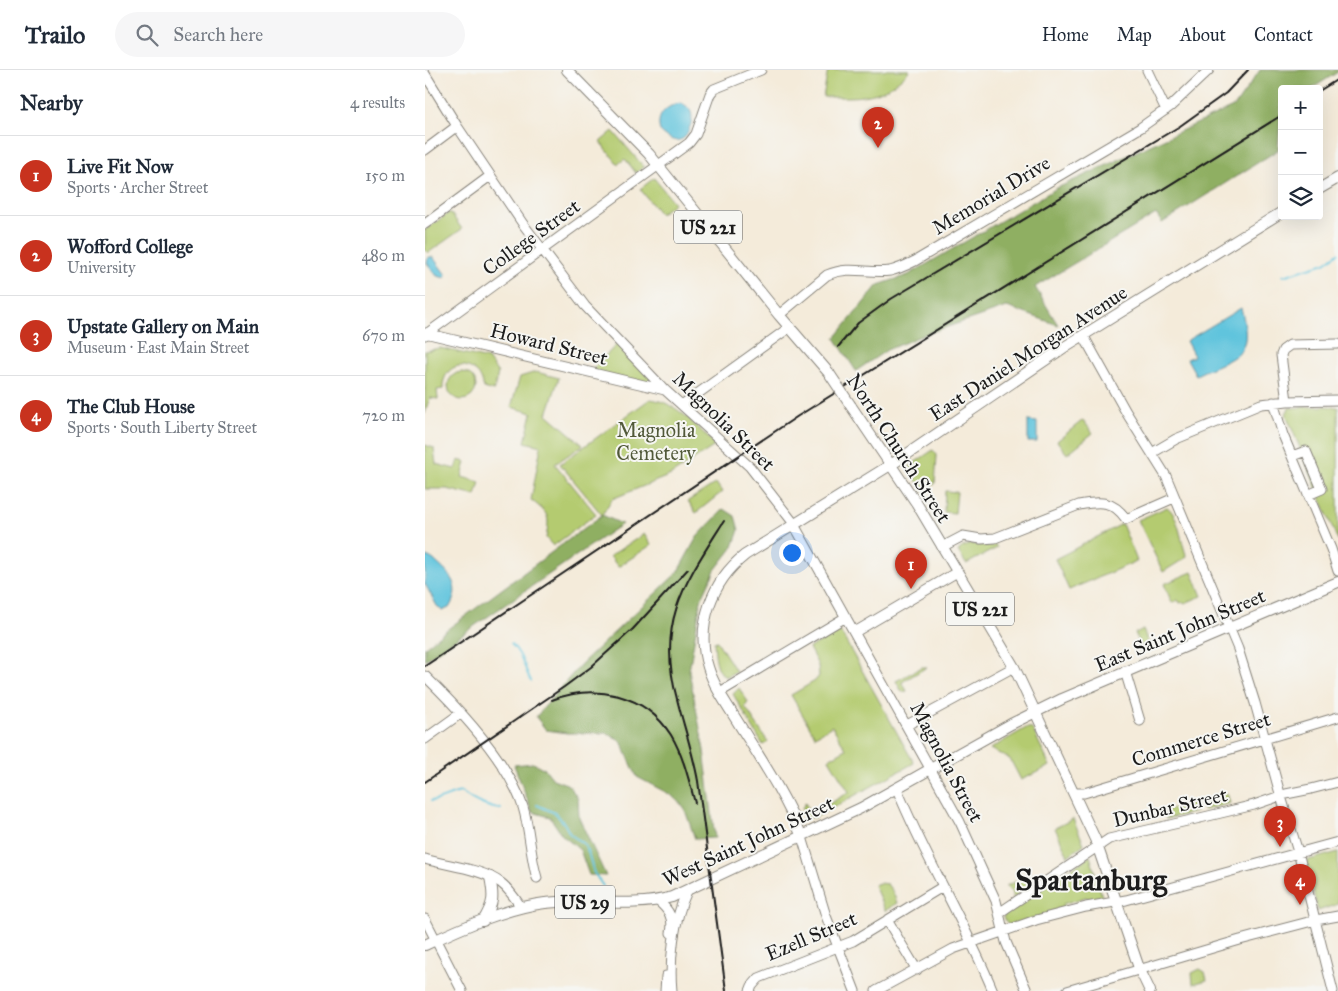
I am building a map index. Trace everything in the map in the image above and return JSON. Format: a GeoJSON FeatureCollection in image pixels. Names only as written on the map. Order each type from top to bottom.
{"type":"FeatureCollection","features":[{"type":"Feature","properties":{"kind":"main road","name":"North Church Street"},"geometry":{"type":"LineString","coordinates":[[567,70],[629,132],[829,373],[891,465],[1014,667],[1098,846],[1117,901]]}},
{"type":"Feature","properties":{"kind":"main road"},"geometry":{"type":"LineString","coordinates":[[1323,187],[1338,178]]}},
{"type":"Feature","properties":{"kind":"main road","name":"East Daniel Morgan Avenue"},"geometry":{"type":"LineString","coordinates":[[802,837],[790,808],[708,670],[705,649],[705,624],[710,602],[717,585],[729,568],[737,560],[891,465],[1033,367],[1278,214]]}},
{"type":"Feature","properties":{"kind":"main road","name":"East Saint John Street"},"geometry":{"type":"LineString","coordinates":[[1036,712],[1125,671],[1338,582]]}},
{"type":"Feature","properties":{"kind":"main road","name":"West Saint John Street"},"geometry":{"type":"LineString","coordinates":[[425,945],[521,907],[572,902],[617,903],[658,901],[687,891],[802,837],[897,789],[1011,724],[1036,712]]}},
{"type":"Feature","properties":{"kind":"main road"},"geometry":{"type":"LineString","coordinates":[[483,921],[491,907],[493,892],[490,877]]}},
{"type":"Feature","properties":{"kind":"main road","name":"US 221"},"geometry":{"type":"LineString","coordinates":[[1117,901],[1139,968],[1150,991]]}},
{"type":"Feature","properties":{"kind":"street","name":"College Street"},"geometry":{"type":"LineString","coordinates":[[426,334],[543,251],[692,140],[712,91],[761,70]]}},
{"type":"Feature","properties":{"kind":"street"},"geometry":{"type":"LineString","coordinates":[[1147,70],[1165,110]]}},
{"type":"Feature","properties":{"kind":"street","name":"Memorial Drive"},"geometry":{"type":"LineString","coordinates":[[779,315],[827,275],[835,271],[852,268],[890,270],[903,267],[915,261],[1140,128],[1189,91],[1209,70]]}},
{"type":"Feature","properties":{"kind":"street","name":"Magnolia Street"},"geometry":{"type":"LineString","coordinates":[[426,77],[490,176],[543,251],[596,318],[665,390],[754,470],[795,524],[932,769],[975,854],[996,901],[1006,942],[1027,991]]}},
{"type":"Feature","properties":{"kind":"street"},"geometry":{"type":"LineString","coordinates":[[425,150],[457,126]]}},
{"type":"Feature","properties":{"kind":"street"},"geometry":{"type":"LineString","coordinates":[[425,224],[490,176]]}},
{"type":"Feature","properties":{"kind":"street"},"geometry":{"type":"LineString","coordinates":[[682,405],[790,327]]}},
{"type":"Feature","properties":{"kind":"street","name":"Howard Street"},"geometry":{"type":"LineString","coordinates":[[426,334],[665,390]]}},
{"type":"Feature","properties":{"kind":"street"},"geometry":{"type":"LineString","coordinates":[[1083,335],[1126,412],[1166,476],[1237,650],[1298,852],[1333,991]]}},
{"type":"Feature","properties":{"kind":"street"},"geometry":{"type":"LineString","coordinates":[[1287,401],[1281,355],[1283,350],[1290,345],[1338,344]]}},
{"type":"Feature","properties":{"kind":"street"},"geometry":{"type":"LineString","coordinates":[[1152,453],[1176,440],[1254,406],[1273,402],[1338,400]]}},
{"type":"Feature","properties":{"kind":"street"},"geometry":{"type":"LineString","coordinates":[[1273,402],[1283,435],[1331,549],[1338,571]]}},
{"type":"Feature","properties":{"kind":"street"},"geometry":{"type":"LineString","coordinates":[[1292,456],[1306,451],[1322,489],[1308,495]]}},
{"type":"Feature","properties":{"kind":"street"},"geometry":{"type":"LineString","coordinates":[[943,549],[966,536],[981,539],[995,538],[1079,505],[1093,502],[1107,503],[1115,506],[1126,519],[1174,498]]}},
{"type":"Feature","properties":{"kind":"street"},"geometry":{"type":"LineString","coordinates":[[855,632],[957,572]]}},
{"type":"Feature","properties":{"kind":"street"},"geometry":{"type":"LineString","coordinates":[[720,692],[846,616]]}},
{"type":"Feature","properties":{"kind":"street"},"geometry":{"type":"LineString","coordinates":[[907,725],[1014,667]]}},
{"type":"Feature","properties":{"kind":"street"},"geometry":{"type":"LineString","coordinates":[[1125,671],[1140,721]]}},
{"type":"Feature","properties":{"kind":"street"},"geometry":{"type":"LineString","coordinates":[[425,676],[461,713],[503,766],[517,792],[526,819],[537,878]]}},
{"type":"Feature","properties":{"kind":"street"},"geometry":{"type":"LineString","coordinates":[[425,739],[461,713]]}},
{"type":"Feature","properties":{"kind":"street","name":"Commerce Street"},"geometry":{"type":"LineString","coordinates":[[1074,793],[1111,785],[1338,717]]}},
{"type":"Feature","properties":{"kind":"street","name":"Dunbar Street"},"geometry":{"type":"LineString","coordinates":[[999,913],[1112,838],[1254,805],[1280,796],[1338,782]]}},
{"type":"Feature","properties":{"kind":"street"},"geometry":{"type":"LineString","coordinates":[[897,789],[907,815],[942,887],[972,942],[993,991]]}},
{"type":"Feature","properties":{"kind":"street"},"geometry":{"type":"LineString","coordinates":[[802,837],[826,916],[855,991]]}},
{"type":"Feature","properties":{"kind":"street"},"geometry":{"type":"LineString","coordinates":[[876,991],[953,949],[1053,915],[1117,901],[1338,842]]}},
{"type":"Feature","properties":{"kind":"street"},"geometry":{"type":"LineString","coordinates":[[425,859],[483,873],[505,887],[521,907]]}},
{"type":"Feature","properties":{"kind":"street","name":"Ezell Street"},"geometry":{"type":"LineString","coordinates":[[750,991],[755,981],[763,975],[853,941],[942,887]]}},
{"type":"Feature","properties":{"kind":"street"},"geometry":{"type":"LineString","coordinates":[[672,991],[674,942],[682,902],[687,891]]}},
{"type":"Feature","properties":{"kind":"street"},"geometry":{"type":"LineString","coordinates":[[658,901],[667,909],[672,918],[665,991]]}},
{"type":"Feature","properties":{"kind":"street"},"geometry":{"type":"LineString","coordinates":[[1067,991],[1139,968],[1316,920],[1338,916]]}},
{"type":"Feature","properties":{"kind":"street"},"geometry":{"type":"LineString","coordinates":[[425,918],[462,991]]}},
{"type":"Feature","properties":{"kind":"street"},"geometry":{"type":"LineString","coordinates":[[887,920],[917,970]]}},
{"type":"Feature","properties":{"kind":"green space"},"geometry":{"type":"Polygon","coordinates":[[[828,70],[910,70],[900,80],[880,92],[849,97],[823,97],[828,70]]]}},
{"type":"Feature","properties":{"kind":"green space"},"geometry":{"type":"Polygon","coordinates":[[[1260,70],[1338,70],[1338,72],[1317,85],[1278,85],[1278,150],[1162,223],[1156,214],[1035,287],[1058,325],[1007,307],[923,335],[887,350],[856,371],[835,338],[878,285],[908,275],[1057,188],[1235,106],[1260,70]]]}},
{"type":"Feature","properties":{"kind":"green space"},"geometry":{"type":"Polygon","coordinates":[[[613,131],[644,167],[636,173],[625,159],[618,164],[600,142],[613,131]]]}},
{"type":"Feature","properties":{"kind":"green space"},"geometry":{"type":"Polygon","coordinates":[[[654,178],[674,203],[660,214],[640,189],[654,178]]]}},
{"type":"Feature","properties":{"kind":"green space"},"geometry":{"type":"Polygon","coordinates":[[[450,212],[462,229],[428,253],[425,250],[425,230],[450,212]]]}},
{"type":"Feature","properties":{"kind":"green space"},"geometry":{"type":"Polygon","coordinates":[[[619,342],[665,390],[589,373],[619,342]]]}},
{"type":"Feature","properties":{"kind":"green space"},"geometry":{"type":"Polygon","coordinates":[[[440,348],[488,359],[498,373],[494,391],[484,388],[480,377],[475,371],[469,367],[458,366],[448,372],[443,383],[443,389],[437,390],[438,399],[430,398],[425,414],[425,351],[440,348]]]}},
{"type":"Feature","properties":{"kind":"green space"},"geometry":{"type":"Polygon","coordinates":[[[462,372],[472,376],[476,386],[472,396],[462,400],[452,396],[448,386],[452,376],[462,372]]]}},
{"type":"Feature","properties":{"kind":"green space"},"geometry":{"type":"Polygon","coordinates":[[[536,372],[559,378],[547,414],[583,445],[555,464],[596,514],[553,546],[546,538],[547,516],[531,500],[541,446],[525,442],[532,413],[511,407],[520,377],[536,372]]]}},
{"type":"Feature","properties":{"kind":"green space","name":"Magnolia Cemetery"},"geometry":{"type":"Polygon","coordinates":[[[650,399],[660,401],[678,410],[716,445],[671,475],[612,499],[602,515],[560,464],[650,399]]]}},
{"type":"Feature","properties":{"kind":"green space"},"geometry":{"type":"Polygon","coordinates":[[[1338,407],[1338,541],[1286,414],[1289,408],[1338,407]]]}},
{"type":"Feature","properties":{"kind":"green space"},"geometry":{"type":"Polygon","coordinates":[[[1083,420],[1093,433],[1067,454],[1057,441],[1083,420]]]}},
{"type":"Feature","properties":{"kind":"green space"},"geometry":{"type":"Polygon","coordinates":[[[425,445],[434,448],[436,464],[455,469],[458,460],[466,462],[462,477],[480,482],[476,496],[447,489],[425,489],[425,445]]]}},
{"type":"Feature","properties":{"kind":"green space"},"geometry":{"type":"Polygon","coordinates":[[[933,450],[937,455],[935,484],[923,491],[910,470],[911,465],[933,450]]]}},
{"type":"Feature","properties":{"kind":"green space"},"geometry":{"type":"Polygon","coordinates":[[[716,483],[722,492],[696,513],[688,501],[716,483]]]}},
{"type":"Feature","properties":{"kind":"green space"},"geometry":{"type":"Polygon","coordinates":[[[945,491],[957,492],[955,513],[944,512],[945,491]]]}},
{"type":"Feature","properties":{"kind":"green space"},"geometry":{"type":"Polygon","coordinates":[[[1167,507],[1177,523],[1187,557],[1163,572],[1138,520],[1167,507]]]}},
{"type":"Feature","properties":{"kind":"green space"},"geometry":{"type":"Polygon","coordinates":[[[724,509],[735,516],[739,530],[733,547],[715,570],[701,600],[689,671],[704,750],[715,838],[695,839],[684,807],[671,795],[637,777],[621,741],[606,733],[567,733],[546,730],[536,717],[580,665],[677,573],[697,537],[724,509]]]}},
{"type":"Feature","properties":{"kind":"green space"},"geometry":{"type":"Polygon","coordinates":[[[602,515],[622,524],[425,660],[425,647],[602,515]]]}},
{"type":"Feature","properties":{"kind":"green space"},"geometry":{"type":"Polygon","coordinates":[[[1122,524],[1137,561],[1069,590],[1055,559],[1122,524]]]}},
{"type":"Feature","properties":{"kind":"green space"},"geometry":{"type":"Polygon","coordinates":[[[644,534],[651,545],[618,567],[610,556],[644,534]]]}},
{"type":"Feature","properties":{"kind":"green space"},"geometry":{"type":"Polygon","coordinates":[[[971,544],[995,545],[997,548],[966,564],[958,551],[971,544]]]}},
{"type":"Feature","properties":{"kind":"green space"},"geometry":{"type":"Polygon","coordinates":[[[1192,572],[1202,596],[1185,603],[1180,603],[1178,600],[1172,603],[1164,584],[1192,572]]]}},
{"type":"Feature","properties":{"kind":"green space"},"geometry":{"type":"Polygon","coordinates":[[[1143,630],[1150,647],[1142,650],[1135,633],[1143,630]]]}},
{"type":"Feature","properties":{"kind":"green space"},"geometry":{"type":"Polygon","coordinates":[[[840,631],[914,763],[814,818],[808,817],[802,808],[805,803],[812,814],[849,792],[829,759],[846,749],[832,726],[815,736],[791,695],[815,681],[819,676],[818,665],[809,648],[840,631]]]}},
{"type":"Feature","properties":{"kind":"green space"},"geometry":{"type":"Polygon","coordinates":[[[717,641],[736,671],[726,677],[720,671],[716,661],[714,642],[717,641]]]}},
{"type":"Feature","properties":{"kind":"green space"},"geometry":{"type":"Polygon","coordinates":[[[922,667],[927,667],[902,682],[907,691],[902,692],[896,681],[922,667]]]}},
{"type":"Feature","properties":{"kind":"green space"},"geometry":{"type":"Polygon","coordinates":[[[739,688],[748,702],[745,707],[768,742],[763,745],[733,694],[739,688]]]}},
{"type":"Feature","properties":{"kind":"green space"},"geometry":{"type":"Polygon","coordinates":[[[1026,728],[1033,730],[1050,766],[1021,780],[1010,759],[990,749],[1026,728]]]}},
{"type":"Feature","properties":{"kind":"green space"},"geometry":{"type":"Polygon","coordinates":[[[533,763],[545,769],[553,779],[569,785],[578,799],[579,818],[606,876],[589,875],[580,850],[562,835],[550,817],[532,812],[514,765],[533,763]]]}},
{"type":"Feature","properties":{"kind":"green space"},"geometry":{"type":"Polygon","coordinates":[[[1227,793],[1230,803],[1203,810],[1200,801],[1227,793]]]}},
{"type":"Feature","properties":{"kind":"green space"},"geometry":{"type":"Polygon","coordinates":[[[1193,803],[1196,812],[1166,819],[1164,811],[1193,803]]]}},
{"type":"Feature","properties":{"kind":"green space"},"geometry":{"type":"Polygon","coordinates":[[[1073,819],[1084,844],[1068,856],[1055,828],[1073,819]]]}},
{"type":"Feature","properties":{"kind":"green space"},"geometry":{"type":"Polygon","coordinates":[[[1338,852],[1338,904],[1318,911],[1305,861],[1338,852]]]}},
{"type":"Feature","properties":{"kind":"green space"},"geometry":{"type":"Polygon","coordinates":[[[1090,856],[1102,896],[1091,900],[1086,897],[1063,904],[1066,908],[1009,926],[1003,918],[1005,913],[1090,856]]]}},
{"type":"Feature","properties":{"kind":"green space"},"geometry":{"type":"Polygon","coordinates":[[[1032,874],[1038,880],[1012,898],[1013,892],[1006,886],[1032,874]]]}},
{"type":"Feature","properties":{"kind":"green space"},"geometry":{"type":"Polygon","coordinates":[[[879,883],[887,884],[893,892],[897,903],[885,911],[874,885],[879,883]]]}},
{"type":"Feature","properties":{"kind":"green space"},"geometry":{"type":"Polygon","coordinates":[[[1200,969],[1205,972],[1207,980],[1193,984],[1192,973],[1200,969]]]}},
{"type":"Feature","properties":{"kind":"water"},"geometry":{"type":"Polygon","coordinates":[[[681,103],[690,110],[692,119],[684,138],[674,140],[668,138],[660,131],[659,120],[663,112],[671,106],[681,103]]]}},
{"type":"Feature","properties":{"kind":"water"},"geometry":{"type":"Polygon","coordinates":[[[428,257],[433,257],[446,275],[445,278],[437,276],[427,263],[428,257]]]}},
{"type":"Feature","properties":{"kind":"water"},"geometry":{"type":"Polygon","coordinates":[[[1241,308],[1245,324],[1243,346],[1231,359],[1196,375],[1187,359],[1194,356],[1186,341],[1241,308]]]}},
{"type":"Feature","properties":{"kind":"water"},"geometry":{"type":"Polygon","coordinates":[[[1028,421],[1037,422],[1037,442],[1028,442],[1028,421]]]}},
{"type":"Feature","properties":{"kind":"water"},"geometry":{"type":"Polygon","coordinates":[[[425,556],[432,559],[443,569],[454,584],[453,601],[449,608],[442,611],[437,606],[425,584],[425,556]]]}},
{"type":"Feature","properties":{"kind":"waterway"},"geometry":{"type":"LineString","coordinates":[[1283,276],[1325,263],[1338,253]]}},
{"type":"Feature","properties":{"kind":"waterway"},"geometry":{"type":"LineString","coordinates":[[511,644],[520,656],[531,681]]}},
{"type":"Feature","properties":{"kind":"waterway"},"geometry":{"type":"LineString","coordinates":[[431,801],[461,792],[480,804],[501,809]]}},
{"type":"Feature","properties":{"kind":"waterway"},"geometry":{"type":"LineString","coordinates":[[537,805],[555,813],[564,823],[570,834],[585,845],[594,873],[603,886]]}},
{"type":"Feature","properties":{"kind":"railway"},"geometry":{"type":"LineString","coordinates":[[838,347],[858,323],[891,299],[1180,126],[1226,93],[1248,70]]}},
{"type":"Feature","properties":{"kind":"railway"},"geometry":{"type":"LineString","coordinates":[[1323,88],[1338,79]]}},
{"type":"Feature","properties":{"kind":"railway"},"geometry":{"type":"LineString","coordinates":[[425,666],[798,416],[1278,117]]}},
{"type":"Feature","properties":{"kind":"railway"},"geometry":{"type":"LineString","coordinates":[[724,521],[686,585],[672,625],[670,648],[671,672],[698,781],[726,991]]}},
{"type":"Feature","properties":{"kind":"railway"},"geometry":{"type":"LineString","coordinates":[[425,782],[591,667],[633,629],[688,569]]}},
{"type":"Feature","properties":{"kind":"railway"},"geometry":{"type":"LineString","coordinates":[[552,700],[568,695],[602,693],[633,701],[647,710],[660,721],[671,735],[679,751],[695,803]]}},
{"type":"Feature","properties":{"kind":"place","name":"Wofford College"},"geometry":{"type":"Point","coordinates":[878,148]}},
{"type":"Feature","properties":{"kind":"place","name":"Live Fit Now"},"geometry":{"type":"Point","coordinates":[911,589]}},
{"type":"Feature","properties":{"kind":"place","name":"Upstate Gallery on Main"},"geometry":{"type":"Point","coordinates":[1280,847]}},
{"type":"Feature","properties":{"kind":"place","name":"The Club House"},"geometry":{"type":"Point","coordinates":[1300,905]}},
{"type":"Feature","properties":{"kind":"district","name":"Spartanburg"},"geometry":{"type":"Point","coordinates":[1091,880]}}]}
